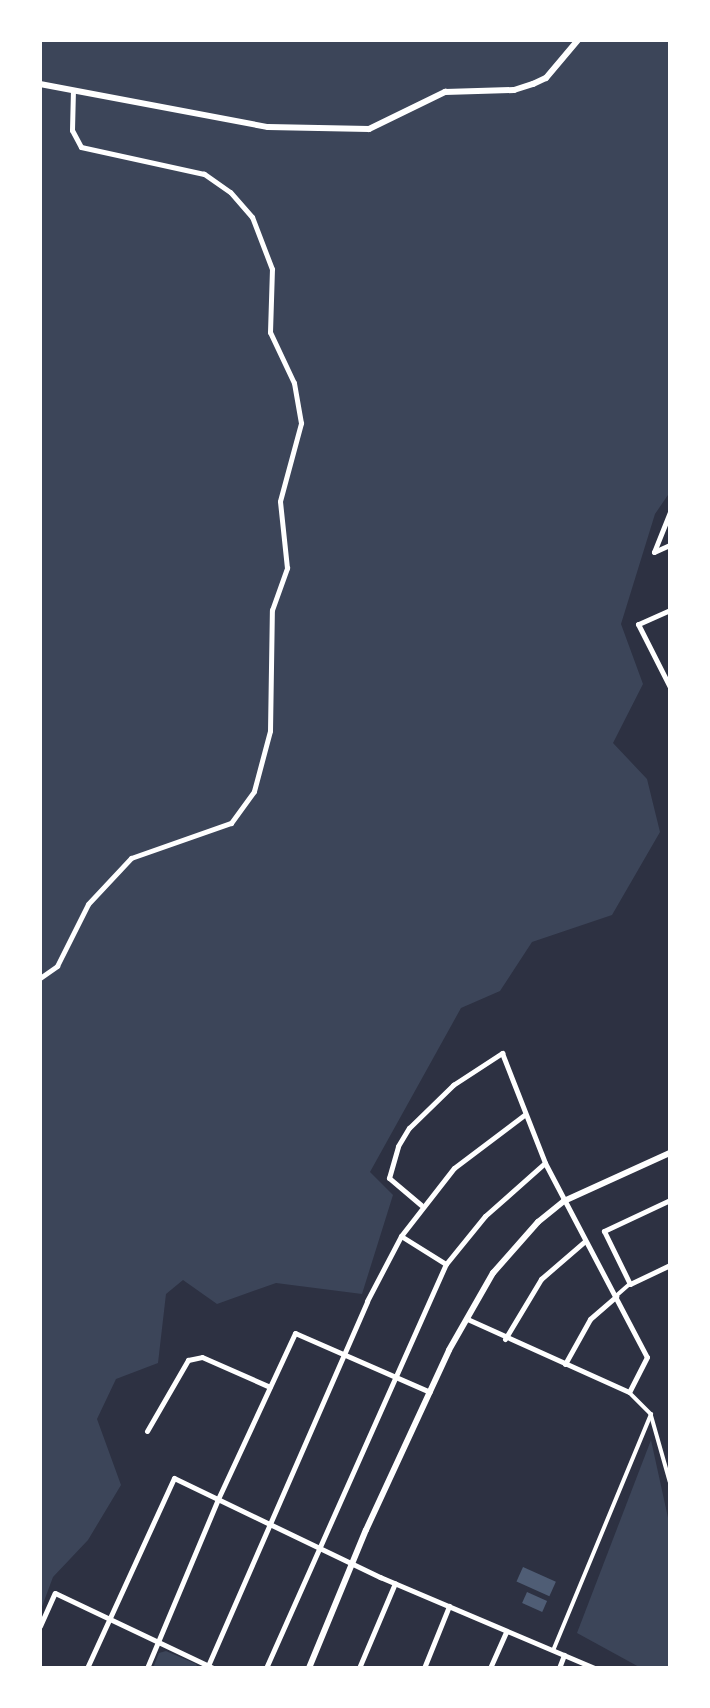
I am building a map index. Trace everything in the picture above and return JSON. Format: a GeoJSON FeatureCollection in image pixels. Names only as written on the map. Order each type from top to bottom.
{"type":"FeatureCollection","features":[{"type":"Feature","properties":{"kind":"street"},"geometry":{"type":"LineString","coordinates":[[40,84],[268,127],[369,129],[445,92],[514,90],[533,84],[546,78],[578,40]]}},
{"type":"Feature","properties":{"kind":"street"},"geometry":{"type":"LineString","coordinates":[[40,978],[57,966],[88,904],[124,864],[149,848],[231,823],[257,785],[270,731],[272,610],[287,568],[279,500],[301,423],[294,383],[270,332],[272,269],[252,217],[230,192],[204,174],[81,147],[72,130],[73,90]]}},
{"type":"Feature","properties":{"kind":"street"},"geometry":{"type":"LineString","coordinates":[[670,512],[654,552],[670,545]]}},
{"type":"Feature","properties":{"kind":"street"},"geometry":{"type":"LineString","coordinates":[[669,684],[639,624],[670,610]]}},
{"type":"Feature","properties":{"kind":"street"},"geometry":{"type":"LineString","coordinates":[[421,1205],[389,1178],[391,1166],[409,1128],[453,1085],[502,1053],[545,1163],[647,1357],[629,1392]]}},
{"type":"Feature","properties":{"kind":"street"},"geometry":{"type":"LineString","coordinates":[[40,1626],[55,1593],[210,1667],[345,1354],[401,1236],[421,1205],[474,1150],[524,1115]]}},
{"type":"Feature","properties":{"kind":"street"},"geometry":{"type":"LineString","coordinates":[[309,1668],[351,1563],[430,1392],[467,1319],[513,1247],[564,1201],[670,1153]]}},
{"type":"Feature","properties":{"kind":"street"},"geometry":{"type":"LineString","coordinates":[[266,1668],[446,1264],[485,1216],[545,1163]]}},
{"type":"Feature","properties":{"kind":"street"},"geometry":{"type":"LineString","coordinates":[[630,1284],[604,1231],[670,1200]]}},
{"type":"Feature","properties":{"kind":"street"},"geometry":{"type":"LineString","coordinates":[[401,1236],[446,1264]]}},
{"type":"Feature","properties":{"kind":"street"},"geometry":{"type":"LineString","coordinates":[[505,1339],[541,1279],[585,1241]]}},
{"type":"Feature","properties":{"kind":"street"},"geometry":{"type":"LineString","coordinates":[[565,1364],[590,1319],[630,1284],[670,1265]]}},
{"type":"Feature","properties":{"kind":"street"},"geometry":{"type":"LineString","coordinates":[[467,1319],[505,1339],[629,1392],[651,1414],[670,1481]]}},
{"type":"Feature","properties":{"kind":"street"},"geometry":{"type":"LineString","coordinates":[[147,1668],[218,1499],[295,1334],[397,1375],[430,1392]]}},
{"type":"Feature","properties":{"kind":"street"},"geometry":{"type":"LineString","coordinates":[[147,1431],[188,1360],[202,1357],[270,1387]]}},
{"type":"Feature","properties":{"kind":"street"},"geometry":{"type":"LineString","coordinates":[[553,1651],[651,1414]]}},
{"type":"Feature","properties":{"kind":"street"},"geometry":{"type":"LineString","coordinates":[[87,1668],[174,1478],[395,1583],[594,1668]]}},
{"type":"Feature","properties":{"kind":"street"},"geometry":{"type":"LineString","coordinates":[[359,1668],[395,1583]]}},
{"type":"Feature","properties":{"kind":"street"},"geometry":{"type":"LineString","coordinates":[[424,1668],[449,1606]]}},
{"type":"Feature","properties":{"kind":"street"},"geometry":{"type":"LineString","coordinates":[[490,1668],[506,1632]]}},
{"type":"Feature","properties":{"kind":"street"},"geometry":{"type":"LineString","coordinates":[[559,1668],[564,1655]]}},
{"type":"Feature","properties":{"kind":"shaded area"},"geometry":{"type":"Polygon","coordinates":[[[40,40],[670,40],[670,492],[655,514],[621,624],[643,684],[613,743],[647,779],[660,832],[612,915],[532,942],[500,991],[461,1008],[370,1172],[393,1195],[362,1294],[276,1283],[217,1304],[183,1280],[166,1294],[158,1363],[116,1379],[97,1419],[121,1485],[88,1540],[53,1577],[40,1612],[40,40]]]}},
{"type":"Feature","properties":{"kind":"shaded area"},"geometry":{"type":"Polygon","coordinates":[[[651,1440],[670,1527],[670,1668],[641,1668],[577,1633],[651,1440]]]}},
{"type":"Feature","properties":{"kind":"shaded area"},"geometry":{"type":"Polygon","coordinates":[[[523,1567],[556,1582],[549,1596],[516,1582],[523,1567]]]}},
{"type":"Feature","properties":{"kind":"shaded area"},"geometry":{"type":"Polygon","coordinates":[[[527,1592],[547,1601],[542,1612],[522,1603],[527,1592]]]}},
{"type":"Feature","properties":{"kind":"shaded area"},"geometry":{"type":"Polygon","coordinates":[[[166,1651],[196,1664],[198,1668],[153,1668],[159,1653],[166,1651]]]}}]}
